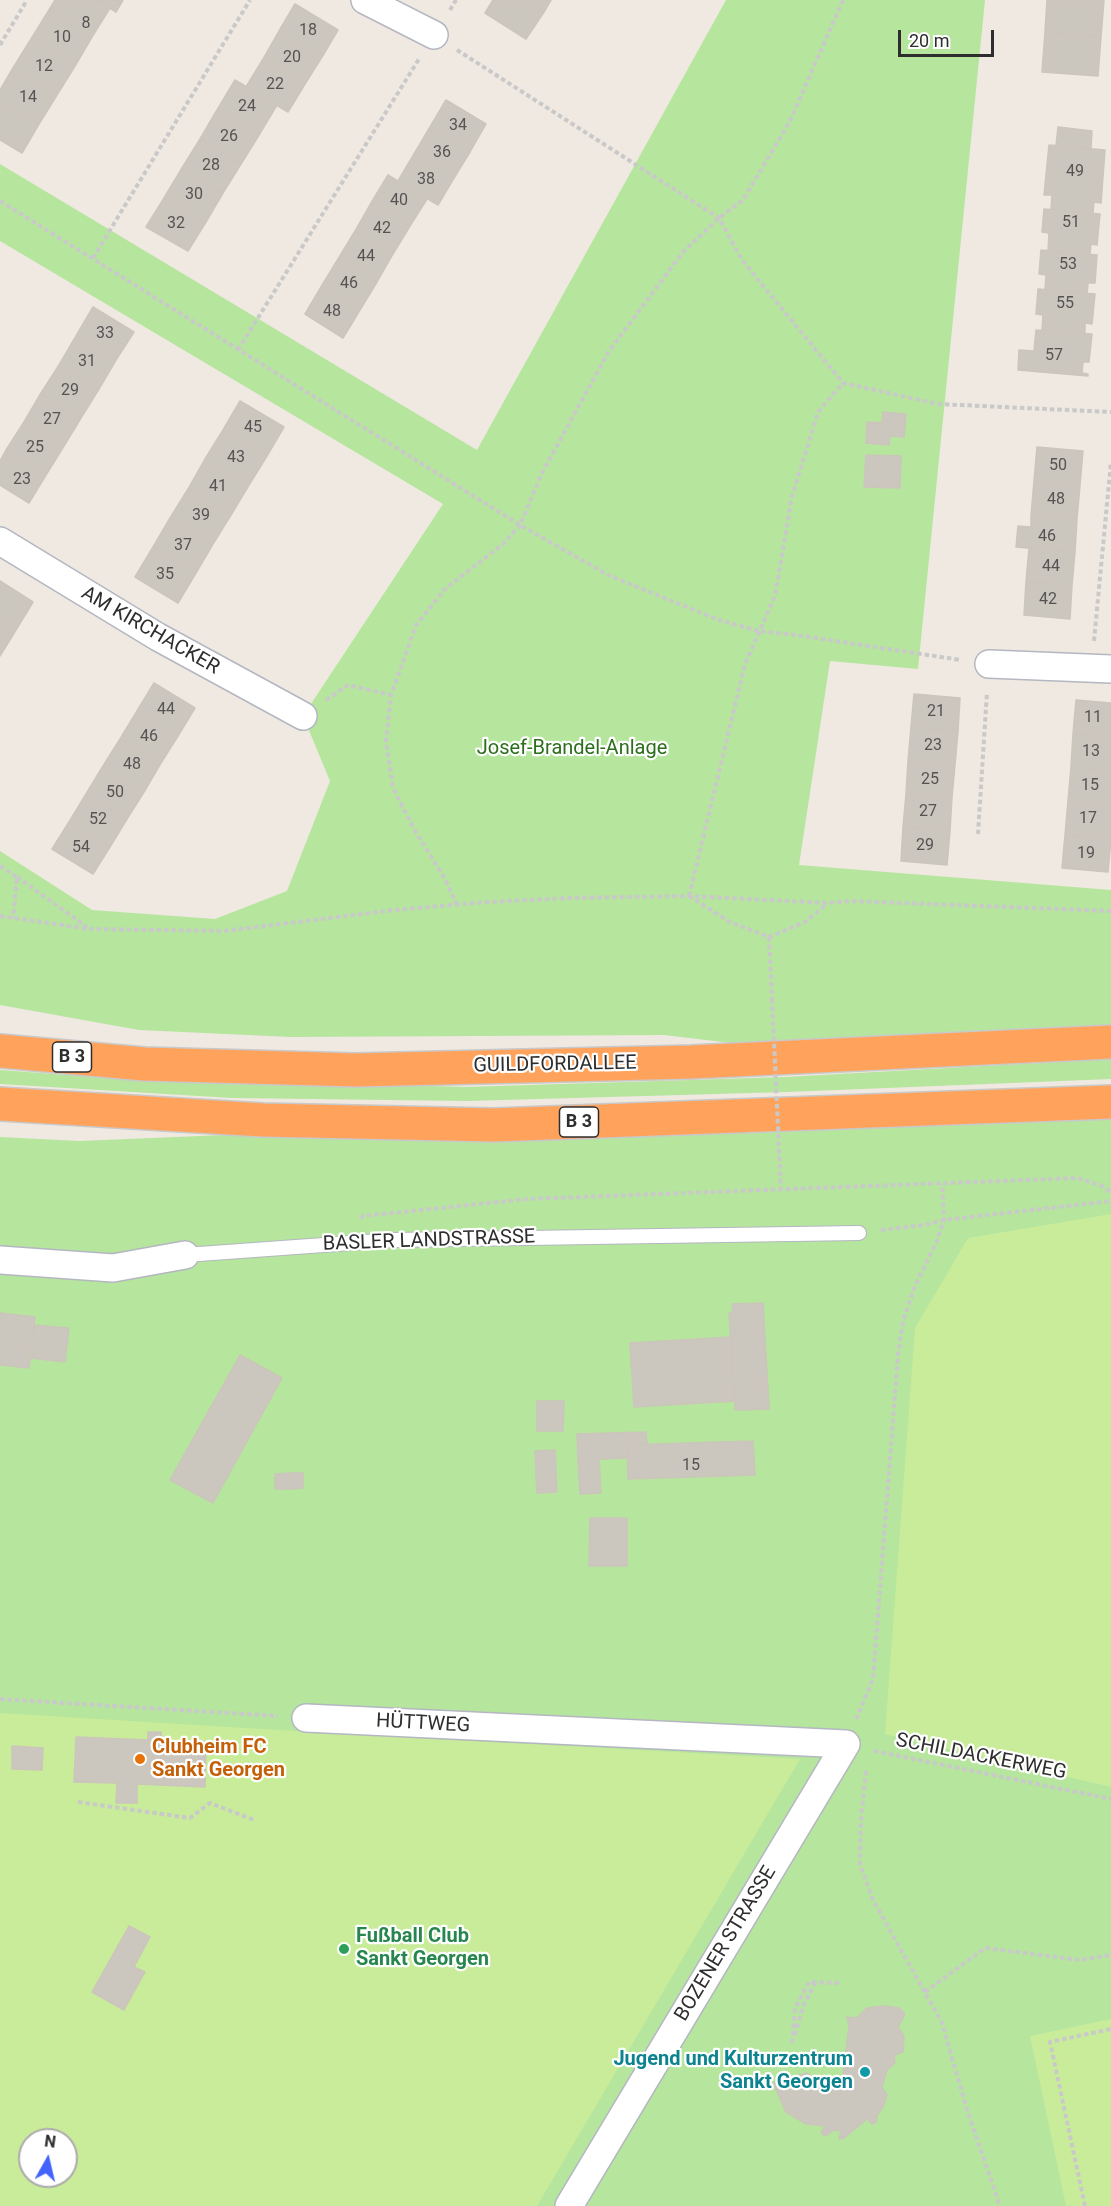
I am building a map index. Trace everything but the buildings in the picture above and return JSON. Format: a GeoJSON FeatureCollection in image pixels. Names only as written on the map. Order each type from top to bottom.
{"type":"FeatureCollection","features":[{"type":"Feature","properties":{"kind":"highway"},"geometry":{"type":"LineString","coordinates":[[0,1031],[144,1064]]}},
{"type":"Feature","properties":{"kind":"highway","name":"GUILDFORDALLEE"},"geometry":{"type":"LineString","coordinates":[[0,1051],[144,1064],[356,1070],[691,1062],[1111,1041]]}},
{"type":"Feature","properties":{"kind":"highway","name":"B 3"},"geometry":{"type":"LineString","coordinates":[[0,1104],[263,1120],[494,1125],[1111,1102]]}},
{"type":"Feature","properties":{"kind":"street"},"geometry":{"type":"LineString","coordinates":[[365,0],[434,35]]}},
{"type":"Feature","properties":{"kind":"street","name":"AM KIRCHACKER"},"geometry":{"type":"LineString","coordinates":[[0,541],[158,638],[303,716]]}},
{"type":"Feature","properties":{"kind":"street"},"geometry":{"type":"LineString","coordinates":[[988,664],[1101,669]]}},
{"type":"Feature","properties":{"kind":"street","name":"BASLER LANDSTRASSE"},"geometry":{"type":"LineString","coordinates":[[0,1260],[113,1268],[185,1255]]}},
{"type":"Feature","properties":{"kind":"street","name":"HÜTTWEG"},"geometry":{"type":"LineString","coordinates":[[306,1718],[861,1750]]}},
{"type":"Feature","properties":{"kind":"street","name":"BOZENER STRASSE"},"geometry":{"type":"LineString","coordinates":[[569,2206],[861,1750]]}},
{"type":"Feature","properties":{"kind":"lane","name":"BASLER LANDSTRASSE"},"geometry":{"type":"LineString","coordinates":[[185,1255],[403,1240],[859,1233]]}},
{"type":"Feature","properties":{"kind":"path"},"geometry":{"type":"LineString","coordinates":[[0,45],[27,0]]}},
{"type":"Feature","properties":{"kind":"path"},"geometry":{"type":"LineString","coordinates":[[93,258],[250,0]]}},
{"type":"Feature","properties":{"kind":"path"},"geometry":{"type":"LineString","coordinates":[[238,350],[456,0]]}},
{"type":"Feature","properties":{"kind":"path"},"geometry":{"type":"LineString","coordinates":[[457,905],[444,877],[414,830],[393,788],[386,741],[391,695],[416,626],[445,589],[503,544],[520,525],[542,473],[609,351],[683,252],[719,218],[743,200],[789,123],[843,0]]}},
{"type":"Feature","properties":{"kind":"path"},"geometry":{"type":"LineString","coordinates":[[434,35],[719,218],[742,260],[843,383],[938,404],[1111,412]]}},
{"type":"Feature","properties":{"kind":"path"},"geometry":{"type":"LineString","coordinates":[[0,201],[520,525],[610,576],[719,620],[758,631],[988,664],[978,834]]}},
{"type":"Feature","properties":{"kind":"path"},"geometry":{"type":"LineString","coordinates":[[689,896],[745,664],[774,597],[792,496],[818,412],[843,383]]}},
{"type":"Feature","properties":{"kind":"path"},"geometry":{"type":"LineString","coordinates":[[1101,669],[1111,462]]}},
{"type":"Feature","properties":{"kind":"path"},"geometry":{"type":"LineString","coordinates":[[303,716],[348,684],[391,695]]}},
{"type":"Feature","properties":{"kind":"path"},"geometry":{"type":"LineString","coordinates":[[0,866],[89,929]]}},
{"type":"Feature","properties":{"kind":"path"},"geometry":{"type":"LineString","coordinates":[[13,918],[16,877]]}},
{"type":"Feature","properties":{"kind":"path"},"geometry":{"type":"LineString","coordinates":[[689,896],[730,922],[769,937],[805,922],[828,903]]}},
{"type":"Feature","properties":{"kind":"path"},"geometry":{"type":"LineString","coordinates":[[0,916],[89,929],[224,931],[394,910],[457,905],[570,898],[689,896],[828,903],[851,901],[1111,911]]}},
{"type":"Feature","properties":{"kind":"path"},"geometry":{"type":"LineString","coordinates":[[769,937],[781,1191]]}},
{"type":"Feature","properties":{"kind":"path"},"geometry":{"type":"LineString","coordinates":[[326,1245],[363,1216],[527,1199],[1077,1179],[1102,1186],[1111,1193]]}},
{"type":"Feature","properties":{"kind":"path"},"geometry":{"type":"LineString","coordinates":[[861,1750],[873,1679],[898,1355],[903,1321],[944,1220],[942,1184]]}},
{"type":"Feature","properties":{"kind":"path"},"geometry":{"type":"LineString","coordinates":[[859,1233],[924,1225],[944,1220],[1111,1201]]}},
{"type":"Feature","properties":{"kind":"path"},"geometry":{"type":"LineString","coordinates":[[0,1699],[306,1718]]}},
{"type":"Feature","properties":{"kind":"path","name":"SCHILDACKERWEG"},"geometry":{"type":"LineString","coordinates":[[861,1750],[1111,1799]]}},
{"type":"Feature","properties":{"kind":"path"},"geometry":{"type":"LineString","coordinates":[[867,1762],[861,1818],[860,1864],[873,1900],[942,2023],[1000,2206]]}},
{"type":"Feature","properties":{"kind":"path"},"geometry":{"type":"LineString","coordinates":[[78,1802],[190,1818],[210,1803],[254,1820]]}},
{"type":"Feature","properties":{"kind":"path"},"geometry":{"type":"LineString","coordinates":[[925,1992],[985,1948],[1080,1960],[1111,1955]]}},
{"type":"Feature","properties":{"kind":"path"},"geometry":{"type":"LineString","coordinates":[[815,1983],[803,2007],[792,2043],[797,2002],[809,1982],[841,1983]]}},
{"type":"Feature","properties":{"kind":"path"},"geometry":{"type":"LineString","coordinates":[[1085,2206],[1050,2042],[1111,2029]]}},
{"type":"Feature","properties":{"kind":"green space","name":"Josef-Brandel-Anlage"},"geometry":{"type":"Polygon","coordinates":[[[726,0],[985,0],[918,669],[830,661],[799,865],[1111,890],[1111,1027],[740,1044],[664,1035],[291,1037],[139,1030],[0,1005],[0,851],[92,910],[215,919],[287,891],[330,781],[303,716],[443,504],[0,241],[0,164],[477,450],[726,0]]]}},
{"type":"Feature","properties":{"kind":"green space"},"geometry":{"type":"Polygon","coordinates":[[[1111,1059],[1111,1079],[787,1092],[467,1101],[232,1098],[0,1084],[0,1070],[94,1077],[466,1087],[785,1077],[1111,1059]]]}},
{"type":"Feature","properties":{"kind":"green space"},"geometry":{"type":"Polygon","coordinates":[[[1111,1118],[1111,2206],[0,2206],[0,1137],[79,1141],[249,1134],[490,1139],[660,1136],[1111,1118]]]}},
{"type":"Feature","properties":{"kind":"green space"},"geometry":{"type":"Polygon","coordinates":[[[1111,1214],[1111,1787],[885,1734],[915,1328],[968,1238],[1111,1214]]]}},
{"type":"Feature","properties":{"kind":"green space","name":"Fußball Club Sankt Georgen"},"geometry":{"type":"Polygon","coordinates":[[[0,1713],[800,1759],[537,2206],[0,2206],[0,1713]]]}},
{"type":"Feature","properties":{"kind":"green space"},"geometry":{"type":"Polygon","coordinates":[[[1111,2019],[1111,2206],[1066,2206],[1030,2036],[1111,2019]]]}},
{"type":"Feature","properties":{"kind":"place","name":"Clubheim FC Sankt Georgen"},"geometry":{"type":"Point","coordinates":[140,1759]}},
{"type":"Feature","properties":{"kind":"place","name":"Fußball Club Sankt Georgen"},"geometry":{"type":"Point","coordinates":[344,1949]}},
{"type":"Feature","properties":{"kind":"place","name":"Jugend und Kulturzentrum Sankt Georgen"},"geometry":{"type":"Point","coordinates":[865,2072]}}]}
